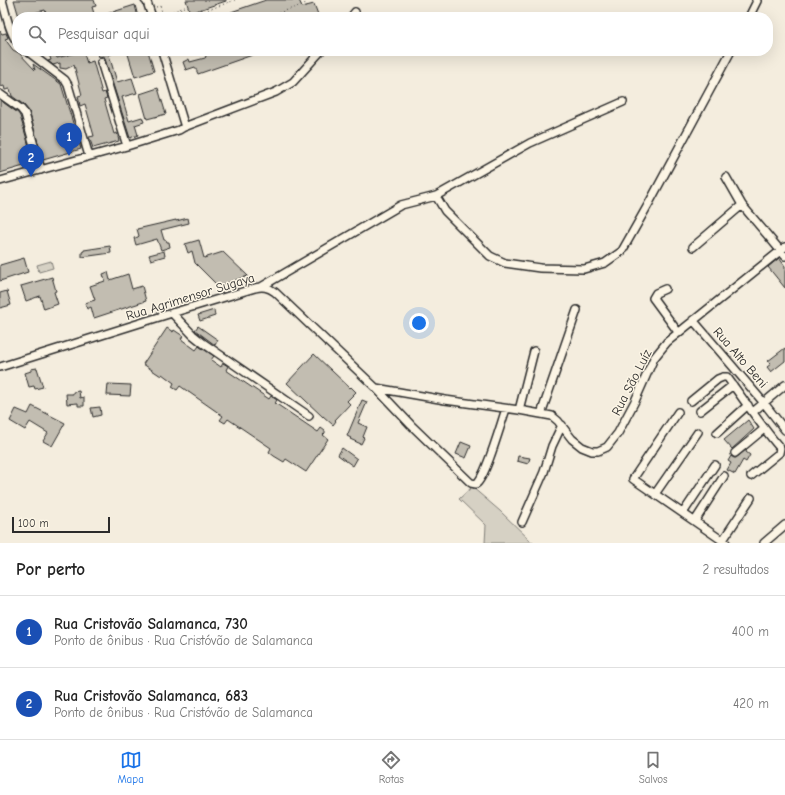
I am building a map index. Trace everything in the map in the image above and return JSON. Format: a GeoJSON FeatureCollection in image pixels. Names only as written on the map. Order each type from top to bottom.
{"type":"FeatureCollection","features":[{"type":"Feature","properties":{"kind":"street"},"geometry":{"type":"LineString","coordinates":[[2,0],[3,14],[12,34]]}},
{"type":"Feature","properties":{"kind":"street"},"geometry":{"type":"LineString","coordinates":[[145,0],[151,12]]}},
{"type":"Feature","properties":{"kind":"street"},"geometry":{"type":"LineString","coordinates":[[752,12],[758,0]]}},
{"type":"Feature","properties":{"kind":"street"},"geometry":{"type":"LineString","coordinates":[[34,56],[65,80],[68,85],[89,156]]}},
{"type":"Feature","properties":{"kind":"street"},"geometry":{"type":"LineString","coordinates":[[164,56],[184,127]]}},
{"type":"Feature","properties":{"kind":"street"},"geometry":{"type":"LineString","coordinates":[[0,182],[179,130],[276,92],[293,82],[316,56]]}},
{"type":"Feature","properties":{"kind":"street"},"geometry":{"type":"LineString","coordinates":[[436,196],[446,211],[490,256],[505,264],[540,268],[584,269],[605,263],[622,251],[728,56]]}},
{"type":"Feature","properties":{"kind":"street"},"geometry":{"type":"LineString","coordinates":[[101,62],[127,146]]}},
{"type":"Feature","properties":{"kind":"street"},"geometry":{"type":"LineString","coordinates":[[0,94],[25,114],[41,170]]}},
{"type":"Feature","properties":{"kind":"street"},"geometry":{"type":"LineString","coordinates":[[259,287],[401,205],[436,196],[530,143],[623,102]]}},
{"type":"Feature","properties":{"kind":"street"},"geometry":{"type":"LineString","coordinates":[[726,177],[742,205],[783,251]]}},
{"type":"Feature","properties":{"kind":"street"},"geometry":{"type":"LineString","coordinates":[[693,247],[742,205]]}},
{"type":"Feature","properties":{"kind":"street","name":"Rua São Luíz"},"geometry":{"type":"LineString","coordinates":[[562,425],[572,439],[582,447],[594,452],[607,447],[618,433],[625,420],[654,358],[667,342],[693,320],[783,251]]}},
{"type":"Feature","properties":{"kind":"street","name":"Rua Agrimensor Sugaya"},"geometry":{"type":"LineString","coordinates":[[0,367],[172,313],[259,287],[265,287],[275,292],[376,388],[471,483],[476,484],[479,482],[506,408]]}},
{"type":"Feature","properties":{"kind":"street"},"geometry":{"type":"LineString","coordinates":[[665,288],[656,293],[653,298],[678,332]]}},
{"type":"Feature","properties":{"kind":"street"},"geometry":{"type":"LineString","coordinates":[[541,414],[577,310]]}},
{"type":"Feature","properties":{"kind":"street"},"geometry":{"type":"LineString","coordinates":[[172,313],[192,335],[309,416]]}},
{"type":"Feature","properties":{"kind":"street","name":"Rua Alto Beni"},"geometry":{"type":"LineString","coordinates":[[693,320],[764,403],[785,430]]}},
{"type":"Feature","properties":{"kind":"street"},"geometry":{"type":"LineString","coordinates":[[519,410],[534,351]]}},
{"type":"Feature","properties":{"kind":"street"},"geometry":{"type":"LineString","coordinates":[[691,401],[718,379],[727,377],[764,429],[780,448],[779,453],[751,476]]}},
{"type":"Feature","properties":{"kind":"street"},"geometry":{"type":"LineString","coordinates":[[752,412],[785,385]]}},
{"type":"Feature","properties":{"kind":"street"},"geometry":{"type":"LineString","coordinates":[[700,412],[733,386]]}},
{"type":"Feature","properties":{"kind":"street"},"geometry":{"type":"LineString","coordinates":[[376,388],[445,400],[519,410],[552,416],[558,421],[562,425],[552,446],[544,472],[522,522]]}},
{"type":"Feature","properties":{"kind":"street"},"geometry":{"type":"LineString","coordinates":[[717,433],[748,405]]}},
{"type":"Feature","properties":{"kind":"street"},"geometry":{"type":"LineString","coordinates":[[678,412],[633,480],[725,541],[751,498]]}},
{"type":"Feature","properties":{"kind":"street"},"geometry":{"type":"LineString","coordinates":[[736,453],[764,429]]}},
{"type":"Feature","properties":{"kind":"street"},"geometry":{"type":"LineString","coordinates":[[655,494],[698,432]]}},
{"type":"Feature","properties":{"kind":"street"},"geometry":{"type":"LineString","coordinates":[[683,513],[715,465]]}},
{"type":"Feature","properties":{"kind":"street"},"geometry":{"type":"LineString","coordinates":[[695,521],[724,476]]}},
{"type":"Feature","properties":{"kind":"street"},"geometry":{"type":"LineString","coordinates":[[764,543],[785,526]]}},
{"type":"Feature","properties":{"kind":"path"},"geometry":{"type":"LineString","coordinates":[[203,12],[236,0]]}},
{"type":"Feature","properties":{"kind":"path"},"geometry":{"type":"LineString","coordinates":[[282,12],[305,4],[303,0]]}},
{"type":"Feature","properties":{"kind":"path"},"geometry":{"type":"LineString","coordinates":[[152,12],[160,6],[162,12]]}},
{"type":"Feature","properties":{"kind":"path"},"geometry":{"type":"LineString","coordinates":[[170,12],[185,6],[187,12]]}},
{"type":"Feature","properties":{"kind":"shaded area"},"geometry":{"type":"Polygon","coordinates":[[[51,261],[53,268],[39,272],[37,265],[51,261]]]}},
{"type":"Feature","properties":{"kind":"shaded area"},"geometry":{"type":"Polygon","coordinates":[[[472,487],[500,511],[533,543],[485,543],[486,525],[459,499],[472,487]]]}},
{"type":"Feature","properties":{"kind":"building"},"geometry":{"type":"Polygon","coordinates":[[[14,0],[94,0],[96,6],[92,7],[94,12],[46,12],[45,10],[38,12],[18,12],[14,0]]]}},
{"type":"Feature","properties":{"kind":"building"},"geometry":{"type":"Polygon","coordinates":[[[186,0],[226,0],[193,12],[190,12],[186,0]]]}},
{"type":"Feature","properties":{"kind":"building"},"geometry":{"type":"Polygon","coordinates":[[[266,0],[299,0],[302,7],[314,4],[317,12],[231,12],[266,0]]]}},
{"type":"Feature","properties":{"kind":"building"},"geometry":{"type":"Polygon","coordinates":[[[135,5],[137,12],[113,12],[135,5]]]}},
{"type":"Feature","properties":{"kind":"building"},"geometry":{"type":"Polygon","coordinates":[[[0,31],[2,34],[6,33],[8,38],[5,39],[12,49],[12,56],[22,56],[35,70],[33,64],[61,84],[81,149],[43,160],[29,111],[12,96],[10,89],[5,90],[4,86],[0,87],[0,31]]]}},
{"type":"Feature","properties":{"kind":"building"},"geometry":{"type":"Polygon","coordinates":[[[50,56],[56,56],[57,58],[65,56],[85,56],[87,63],[93,61],[102,93],[105,92],[107,98],[104,99],[114,134],[117,133],[119,141],[93,148],[89,137],[94,136],[85,104],[80,106],[78,96],[82,95],[74,65],[66,69],[60,68],[60,63],[53,65],[48,61],[51,60],[50,56]]]}},
{"type":"Feature","properties":{"kind":"building"},"geometry":{"type":"Polygon","coordinates":[[[104,56],[109,56],[117,82],[132,78],[137,93],[122,97],[129,121],[142,117],[144,122],[135,125],[138,135],[130,138],[104,56]]]}},
{"type":"Feature","properties":{"kind":"building"},"geometry":{"type":"Polygon","coordinates":[[[129,56],[150,56],[154,71],[135,77],[129,56]]]}},
{"type":"Feature","properties":{"kind":"building"},"geometry":{"type":"Polygon","coordinates":[[[250,56],[198,74],[195,67],[186,70],[183,62],[189,59],[190,62],[206,57],[250,56]]]}},
{"type":"Feature","properties":{"kind":"building"},"geometry":{"type":"Polygon","coordinates":[[[158,88],[166,114],[147,119],[140,94],[158,88]]]}},
{"type":"Feature","properties":{"kind":"building"},"geometry":{"type":"Polygon","coordinates":[[[0,100],[20,116],[34,163],[0,173],[0,100]]]}},
{"type":"Feature","properties":{"kind":"building"},"geometry":{"type":"Polygon","coordinates":[[[188,218],[189,223],[161,230],[164,240],[169,242],[170,247],[161,250],[157,239],[136,245],[134,238],[139,236],[137,229],[188,218]]]}},
{"type":"Feature","properties":{"kind":"building"},"geometry":{"type":"Polygon","coordinates":[[[199,240],[204,258],[223,252],[248,276],[218,286],[195,263],[192,251],[188,253],[185,244],[199,240]]]}},
{"type":"Feature","properties":{"kind":"building"},"geometry":{"type":"Polygon","coordinates":[[[110,246],[111,253],[82,257],[82,252],[84,250],[110,246]]]}},
{"type":"Feature","properties":{"kind":"building"},"geometry":{"type":"Polygon","coordinates":[[[164,251],[165,256],[151,260],[149,255],[164,251]]]}},
{"type":"Feature","properties":{"kind":"building"},"geometry":{"type":"Polygon","coordinates":[[[24,258],[28,272],[0,281],[0,265],[24,258]]]}},
{"type":"Feature","properties":{"kind":"building"},"geometry":{"type":"Polygon","coordinates":[[[779,258],[785,266],[785,288],[768,267],[779,258]]]}},
{"type":"Feature","properties":{"kind":"building"},"geometry":{"type":"Polygon","coordinates":[[[108,272],[110,280],[128,274],[132,289],[142,286],[146,301],[94,318],[91,307],[87,309],[85,303],[95,300],[90,286],[105,281],[103,274],[108,272]]]}},
{"type":"Feature","properties":{"kind":"building"},"geometry":{"type":"Polygon","coordinates":[[[52,277],[56,291],[54,292],[58,304],[44,309],[40,296],[26,301],[21,286],[52,277]]]}},
{"type":"Feature","properties":{"kind":"building"},"geometry":{"type":"Polygon","coordinates":[[[7,291],[11,305],[0,308],[0,293],[7,291]]]}},
{"type":"Feature","properties":{"kind":"building"},"geometry":{"type":"Polygon","coordinates":[[[214,310],[215,316],[200,321],[198,315],[214,310]]]}},
{"type":"Feature","properties":{"kind":"building"},"geometry":{"type":"Polygon","coordinates":[[[198,326],[218,340],[215,345],[195,330],[198,326]]]}},
{"type":"Feature","properties":{"kind":"building"},"geometry":{"type":"Polygon","coordinates":[[[167,328],[173,332],[174,330],[183,336],[181,339],[196,350],[199,346],[214,356],[211,360],[221,367],[223,363],[228,366],[226,370],[269,399],[271,396],[277,400],[275,403],[318,432],[321,428],[325,431],[323,435],[328,439],[306,472],[286,459],[284,462],[274,456],[269,452],[271,448],[228,419],[225,423],[220,420],[223,416],[180,386],[177,390],[172,387],[174,383],[162,374],[161,376],[143,364],[167,328]]]}},
{"type":"Feature","properties":{"kind":"building"},"geometry":{"type":"Polygon","coordinates":[[[785,348],[785,361],[771,372],[767,367],[771,364],[768,361],[785,348]]]}},
{"type":"Feature","properties":{"kind":"building"},"geometry":{"type":"Polygon","coordinates":[[[314,354],[356,392],[347,401],[350,404],[335,420],[336,421],[333,425],[287,383],[314,354]]]}},
{"type":"Feature","properties":{"kind":"building"},"geometry":{"type":"Polygon","coordinates":[[[37,368],[43,387],[35,389],[34,386],[29,387],[25,373],[31,371],[31,369],[37,368]]]}},
{"type":"Feature","properties":{"kind":"building"},"geometry":{"type":"Polygon","coordinates":[[[108,384],[131,385],[130,396],[107,395],[108,384]]]}},
{"type":"Feature","properties":{"kind":"building"},"geometry":{"type":"Polygon","coordinates":[[[79,391],[80,398],[84,397],[84,406],[78,406],[78,403],[67,404],[66,394],[73,394],[73,392],[79,391]]]}},
{"type":"Feature","properties":{"kind":"building"},"geometry":{"type":"Polygon","coordinates":[[[362,400],[367,402],[358,423],[367,427],[361,444],[347,436],[362,400]]]}},
{"type":"Feature","properties":{"kind":"building"},"geometry":{"type":"Polygon","coordinates":[[[32,406],[65,423],[52,446],[43,441],[48,433],[30,422],[25,430],[10,421],[16,409],[28,414],[32,406]]]}},
{"type":"Feature","properties":{"kind":"building"},"geometry":{"type":"Polygon","coordinates":[[[100,407],[101,415],[93,417],[91,408],[100,407]]]}},
{"type":"Feature","properties":{"kind":"building"},"geometry":{"type":"Polygon","coordinates":[[[748,420],[754,429],[732,449],[724,440],[748,420]]]}},
{"type":"Feature","properties":{"kind":"building"},"geometry":{"type":"Polygon","coordinates":[[[461,442],[471,446],[466,458],[456,454],[461,442]]]}},
{"type":"Feature","properties":{"kind":"building"},"geometry":{"type":"Polygon","coordinates":[[[342,448],[357,459],[353,466],[338,455],[342,448]]]}},
{"type":"Feature","properties":{"kind":"building"},"geometry":{"type":"Polygon","coordinates":[[[747,449],[746,452],[750,455],[746,462],[743,460],[735,474],[727,470],[731,463],[728,461],[731,456],[736,458],[747,449]]]}},
{"type":"Feature","properties":{"kind":"building"},"geometry":{"type":"Polygon","coordinates":[[[518,456],[530,458],[528,464],[517,461],[518,456]]]}},
{"type":"Feature","properties":{"kind":"place","name":"Rua Cristovão Salamanca, 730"},"geometry":{"type":"Point","coordinates":[69,156]}},
{"type":"Feature","properties":{"kind":"place","name":"Rua Cristovão Salamanca, 683"},"geometry":{"type":"Point","coordinates":[31,177]}}]}
